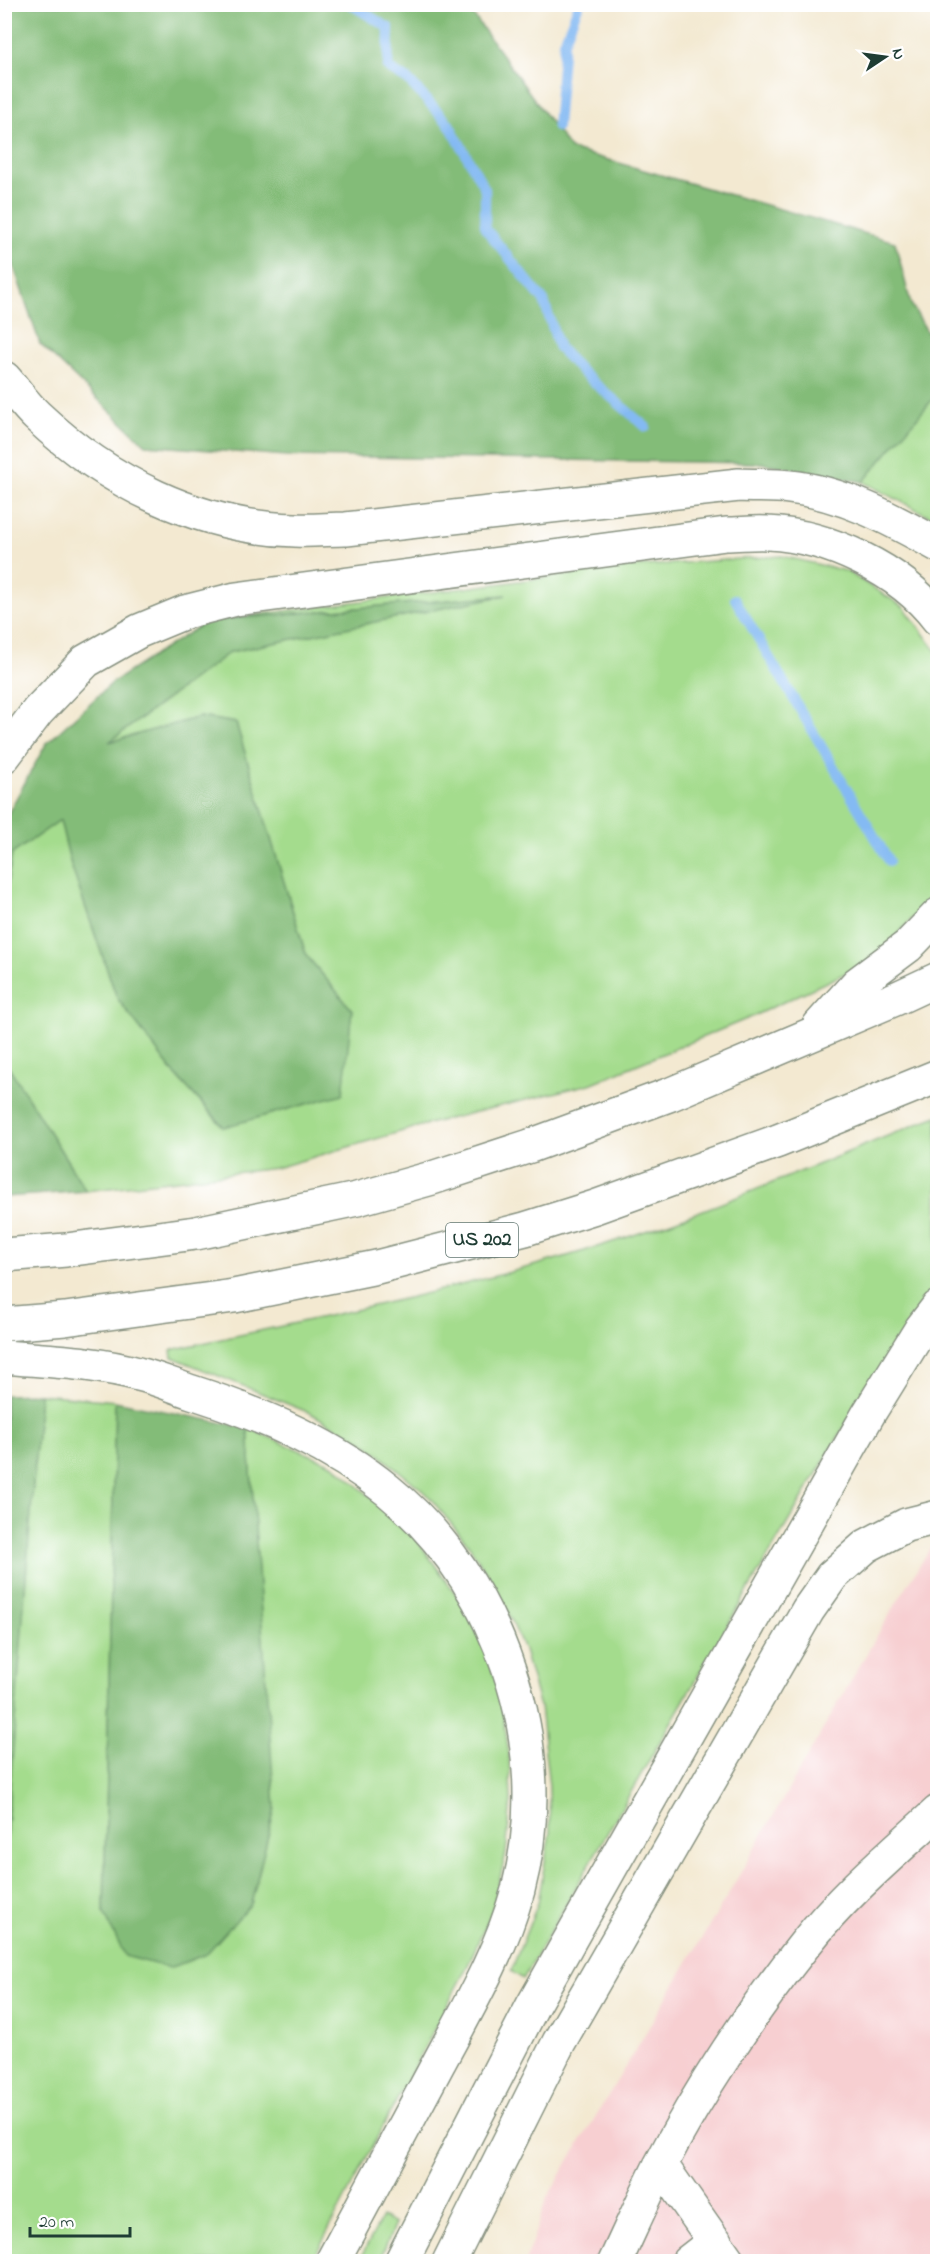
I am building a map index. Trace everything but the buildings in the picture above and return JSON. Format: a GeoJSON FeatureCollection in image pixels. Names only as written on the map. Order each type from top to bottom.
{"type":"FeatureCollection","features":[{"type":"Feature","properties":{"kind":"main road"},"geometry":{"type":"LineString","coordinates":[[4,378],[35,415],[76,450],[124,482],[175,505],[235,523],[294,530],[346,529],[739,485],[791,487],[849,500],[899,523],[938,545]]}},
{"type":"Feature","properties":{"kind":"main road"},"geometry":{"type":"LineString","coordinates":[[4,756],[38,711],[86,661],[139,631],[185,612],[236,599],[726,534],[768,532],[814,541],[856,555],[893,577],[928,607],[938,619]]}},
{"type":"Feature","properties":{"kind":"main road"},"geometry":{"type":"LineString","coordinates":[[811,1034],[857,984],[908,946],[938,915]]}},
{"type":"Feature","properties":{"kind":"main road"},"geometry":{"type":"LineString","coordinates":[[4,1256],[196,1233],[357,1199],[432,1178],[588,1126],[671,1094],[938,979]]}},
{"type":"Feature","properties":{"kind":"main road","name":"US 202"},"geometry":{"type":"LineString","coordinates":[[4,1324],[65,1319],[234,1296],[377,1267],[525,1229],[595,1207],[778,1141],[938,1076]]}},
{"type":"Feature","properties":{"kind":"main road"},"geometry":{"type":"LineString","coordinates":[[401,2262],[533,2004],[869,1413],[921,1329],[938,1307]]}},
{"type":"Feature","properties":{"kind":"main road"},"geometry":{"type":"LineString","coordinates":[[4,1357],[69,1362],[137,1373],[241,1408],[318,1443],[357,1466],[403,1501],[436,1536],[461,1569],[502,1648],[524,1725],[530,1771],[528,1828],[518,1891],[501,1941],[477,1992],[332,2262]]}},
{"type":"Feature","properties":{"kind":"main road"},"geometry":{"type":"LineString","coordinates":[[449,2262],[559,2042],[808,1610],[832,1576],[866,1546],[906,1525],[938,1517]]}},
{"type":"Feature","properties":{"kind":"main road"},"geometry":{"type":"LineString","coordinates":[[615,2262],[661,2165],[708,2084],[766,1996],[806,1942],[867,1876],[938,1812]]}},
{"type":"Feature","properties":{"kind":"main road"},"geometry":{"type":"LineString","coordinates":[[661,2165],[722,2251],[688,2262]]}},
{"type":"Feature","properties":{"kind":"shaded area"},"geometry":{"type":"Polygon","coordinates":[[[937,1537],[937,2261],[525,2262],[547,2198],[937,1537]]]}},
{"type":"Feature","properties":{"kind":"green space"},"geometry":{"type":"Polygon","coordinates":[[[4,5],[466,5],[570,149],[895,242],[911,304],[937,349],[937,394],[863,482],[761,463],[287,456],[146,445],[40,344],[5,241],[4,5]]]}},
{"type":"Feature","properties":{"kind":"green space"},"geometry":{"type":"Polygon","coordinates":[[[937,394],[937,520],[863,482],[937,394]]]}},
{"type":"Feature","properties":{"kind":"green space"},"geometry":{"type":"Polygon","coordinates":[[[782,556],[846,571],[904,607],[937,652],[937,890],[876,959],[749,1018],[590,1084],[424,1125],[276,1168],[86,1191],[7,1064],[4,1045],[4,903],[12,854],[60,820],[71,865],[117,998],[173,1072],[223,1127],[352,1010],[306,955],[236,723],[200,717],[108,743],[230,652],[499,596],[213,620],[629,567],[782,556]]]}},
{"type":"Feature","properties":{"kind":"green space"},"geometry":{"type":"Polygon","coordinates":[[[506,595],[230,652],[109,742],[200,717],[236,723],[306,955],[352,1010],[343,1094],[224,1127],[173,1072],[117,998],[71,865],[60,820],[12,854],[5,902],[5,819],[46,744],[113,682],[207,621],[506,595]]]}},
{"type":"Feature","properties":{"kind":"green space"},"geometry":{"type":"Polygon","coordinates":[[[5,1045],[7,1064],[86,1191],[5,1197],[5,1045]]]}},
{"type":"Feature","properties":{"kind":"green space"},"geometry":{"type":"Polygon","coordinates":[[[937,1116],[937,1293],[854,1410],[523,1979],[511,1971],[538,1903],[550,1832],[549,1786],[540,1707],[523,1647],[499,1592],[468,1544],[426,1493],[362,1441],[310,1413],[172,1357],[171,1350],[418,1295],[564,1257],[706,1209],[937,1116]]]}},
{"type":"Feature","properties":{"kind":"green space"},"geometry":{"type":"Polygon","coordinates":[[[40,1394],[115,1401],[104,1913],[251,1904],[274,1808],[248,1428],[334,1465],[412,1533],[463,1604],[481,1641],[499,1689],[509,1754],[511,1800],[506,1853],[492,1911],[468,1965],[312,2261],[5,2261],[4,1841],[40,1394]]]}},
{"type":"Feature","properties":{"kind":"green space"},"geometry":{"type":"Polygon","coordinates":[[[40,1394],[6,1840],[5,1841],[5,1395],[40,1394]]]}},
{"type":"Feature","properties":{"kind":"green space"},"geometry":{"type":"Polygon","coordinates":[[[115,1401],[248,1428],[275,1808],[251,1904],[206,1954],[170,1968],[125,1956],[104,1913],[115,1401]]]}},
{"type":"Feature","properties":{"kind":"green space"},"geometry":{"type":"Polygon","coordinates":[[[382,2217],[395,2224],[379,2261],[359,2261],[382,2217]]]}},
{"type":"Feature","properties":{"kind":"waterway"},"geometry":{"type":"LineString","coordinates":[[350,4],[389,28],[388,68],[408,80],[449,124],[485,189],[485,228],[544,301],[559,348],[584,374],[646,427]]}},
{"type":"Feature","properties":{"kind":"waterway"},"geometry":{"type":"LineString","coordinates":[[557,127],[564,42],[579,4]]}},
{"type":"Feature","properties":{"kind":"waterway"},"geometry":{"type":"LineString","coordinates":[[735,599],[889,861]]}}]}
